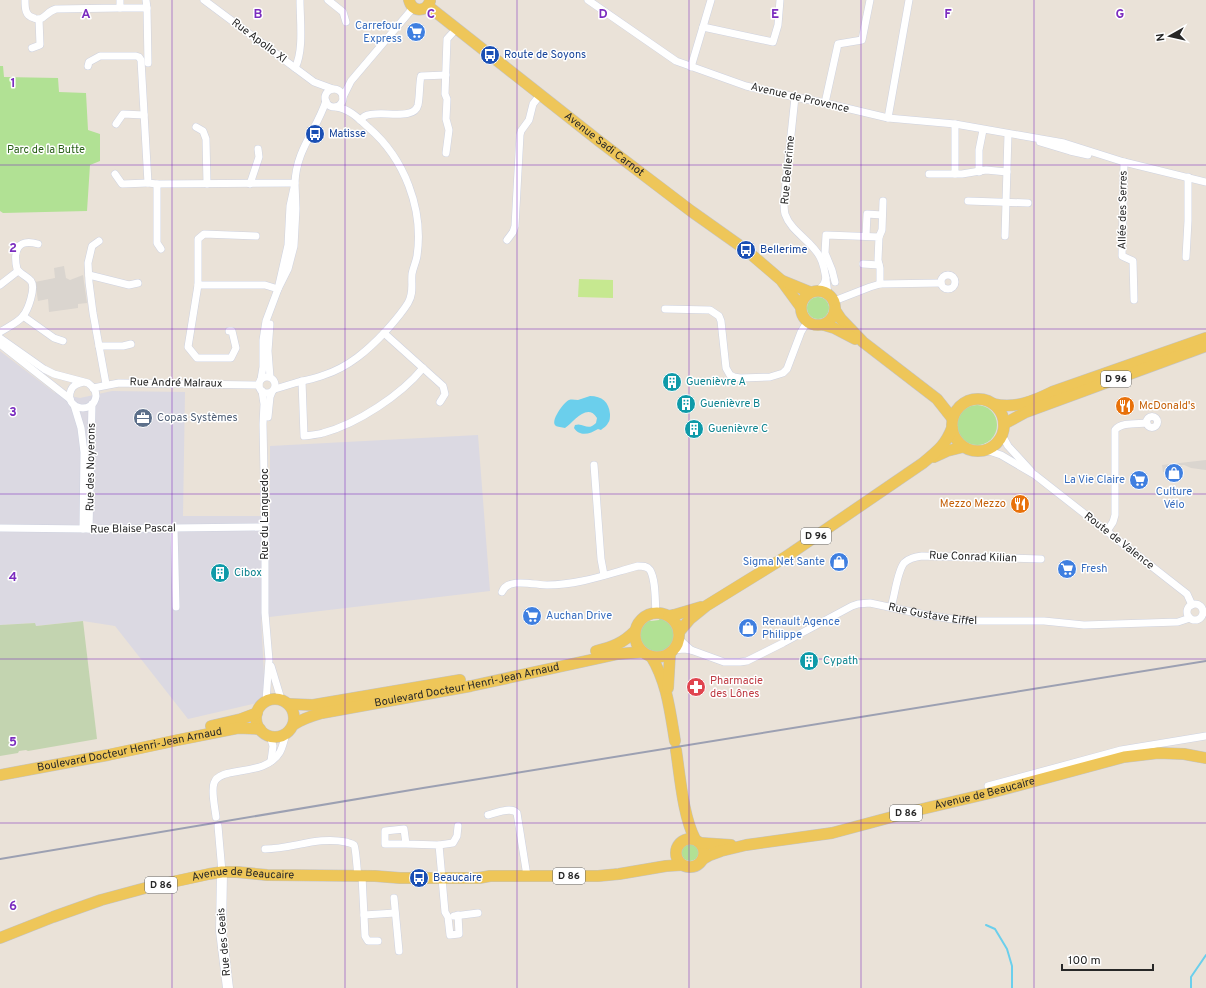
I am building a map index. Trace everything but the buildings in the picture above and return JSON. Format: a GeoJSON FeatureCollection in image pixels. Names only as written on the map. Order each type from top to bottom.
{"type":"FeatureCollection","features":[{"type":"Feature","properties":{"kind":"main road"},"geometry":{"type":"LineString","coordinates":[[411,4],[419,10],[423,10],[429,3]]}},
{"type":"Feature","properties":{"kind":"main road","name":"Avenue Sadi Carnot"},"geometry":{"type":"LineString","coordinates":[[429,3],[456,29],[691,211],[741,246],[781,280],[800,306]]}},
{"type":"Feature","properties":{"kind":"main road","name":"Avenue Sadi Carnot"},"geometry":{"type":"LineString","coordinates":[[781,280],[825,298]]}},
{"type":"Feature","properties":{"kind":"main road"},"geometry":{"type":"LineString","coordinates":[[825,298],[804,298],[800,306],[802,315],[808,322],[816,326],[824,325],[834,328],[863,342]]}},
{"type":"Feature","properties":{"kind":"main road"},"geometry":{"type":"LineString","coordinates":[[824,325],[832,319],[825,298]]}},
{"type":"Feature","properties":{"kind":"main road"},"geometry":{"type":"LineString","coordinates":[[825,298],[841,319],[863,342],[937,399],[952,423],[955,439],[963,447],[974,451],[986,450],[992,447],[1002,436],[1004,424],[999,410],[994,404],[981,399],[968,400],[962,404],[954,413],[952,423]]}},
{"type":"Feature","properties":{"kind":"main road","name":"D 96"},"geometry":{"type":"LineString","coordinates":[[994,404],[1002,406],[1029,402],[1060,389],[1206,338]]}},
{"type":"Feature","properties":{"kind":"main road","name":"D 96"},"geometry":{"type":"LineString","coordinates":[[1004,424],[1033,409],[1206,346]]}},
{"type":"Feature","properties":{"kind":"main road"},"geometry":{"type":"LineString","coordinates":[[937,399],[950,403],[962,404]]}},
{"type":"Feature","properties":{"kind":"main road","name":"D 96"},"geometry":{"type":"LineString","coordinates":[[679,635],[690,619],[706,606],[787,556],[923,463],[948,439],[952,423]]}},
{"type":"Feature","properties":{"kind":"main road","name":"D 96"},"geometry":{"type":"LineString","coordinates":[[923,463],[948,451],[963,447]]}},
{"type":"Feature","properties":{"kind":"main road","name":"D 96"},"geometry":{"type":"LineString","coordinates":[[668,616],[706,606]]}},
{"type":"Feature","properties":{"kind":"main road"},"geometry":{"type":"LineString","coordinates":[[668,701],[672,652],[679,635],[676,622],[668,616],[662,613],[650,614],[640,620],[635,631],[636,640],[637,644],[647,654],[660,674],[668,701],[689,824],[704,851],[703,859],[696,866],[689,867],[678,861],[676,851],[677,847],[682,841],[688,838],[698,841]]}},
{"type":"Feature","properties":{"kind":"main road","name":"Boulevard Docteur Henri-Jean Arnaud"},"geometry":{"type":"LineString","coordinates":[[285,701],[313,705],[518,668],[614,646],[622,643],[635,631]]}},
{"type":"Feature","properties":{"kind":"main road"},"geometry":{"type":"LineString","coordinates":[[647,654],[661,657],[672,652]]}},
{"type":"Feature","properties":{"kind":"main road","name":"Boulevard Docteur Henri-Jean Arnaud"},"geometry":{"type":"LineString","coordinates":[[293,725],[307,717],[322,713],[471,686],[618,654],[647,654]]}},
{"type":"Feature","properties":{"kind":"main road"},"geometry":{"type":"LineString","coordinates":[[271,699],[285,701],[292,708],[294,714],[295,720],[293,725],[286,734],[281,736],[270,736],[266,734],[257,724],[257,713],[262,704],[271,699]]}},
{"type":"Feature","properties":{"kind":"main road","name":"Boulevard Docteur Henri-Jean Arnaud"},"geometry":{"type":"LineString","coordinates":[[0,768],[135,743],[241,719],[257,713]]}},
{"type":"Feature","properties":{"kind":"main road","name":"Boulevard Docteur Henri-Jean Arnaud"},"geometry":{"type":"LineString","coordinates":[[0,775],[108,756],[238,728],[260,729]]}},
{"type":"Feature","properties":{"kind":"main road","name":"Avenue de Beaucaire"},"geometry":{"type":"LineString","coordinates":[[703,859],[721,851],[746,845],[832,833],[1124,757],[1158,753],[1177,753],[1203,757]]}},
{"type":"Feature","properties":{"kind":"main road"},"geometry":{"type":"LineString","coordinates":[[682,841],[686,811]]}},
{"type":"Feature","properties":{"kind":"main road","name":"Avenue de Beaucaire"},"geometry":{"type":"LineString","coordinates":[[698,841],[746,845]]}},
{"type":"Feature","properties":{"kind":"main road","name":"Avenue de Beaucaire"},"geometry":{"type":"LineString","coordinates":[[648,868],[668,858],[676,851]]}},
{"type":"Feature","properties":{"kind":"main road","name":"Avenue de Beaucaire"},"geometry":{"type":"LineString","coordinates":[[0,938],[101,900],[172,882],[222,872],[267,875],[360,876],[403,873],[442,875],[479,872],[490,876],[598,876],[682,864]]}},
{"type":"Feature","properties":{"kind":"street"},"geometry":{"type":"LineString","coordinates":[[25,0],[28,15],[31,18],[39,19],[49,11],[56,9],[147,8]]}},
{"type":"Feature","properties":{"kind":"street"},"geometry":{"type":"LineString","coordinates":[[120,0],[120,8]]}},
{"type":"Feature","properties":{"kind":"street"},"geometry":{"type":"LineString","coordinates":[[146,0],[148,63]]}},
{"type":"Feature","properties":{"kind":"street","name":"Rue Apollo XI"},"geometry":{"type":"LineString","coordinates":[[204,0],[314,82],[335,90]]}},
{"type":"Feature","properties":{"kind":"street"},"geometry":{"type":"LineString","coordinates":[[295,68],[300,53],[300,0]]}},
{"type":"Feature","properties":{"kind":"street"},"geometry":{"type":"LineString","coordinates":[[328,0],[343,12],[346,22]]}},
{"type":"Feature","properties":{"kind":"street","name":"Avenue de Provence"},"geometry":{"type":"LineString","coordinates":[[588,0],[676,61],[746,86],[888,118],[955,124],[1064,143],[1124,162],[1206,182]]}},
{"type":"Feature","properties":{"kind":"street"},"geometry":{"type":"LineString","coordinates":[[691,67],[711,0]]}},
{"type":"Feature","properties":{"kind":"street"},"geometry":{"type":"LineString","coordinates":[[702,27],[773,42],[778,25],[780,0]]}},
{"type":"Feature","properties":{"kind":"street"},"geometry":{"type":"LineString","coordinates":[[825,103],[838,44],[862,40],[870,0]]}},
{"type":"Feature","properties":{"kind":"street"},"geometry":{"type":"LineString","coordinates":[[888,118],[909,0]]}},
{"type":"Feature","properties":{"kind":"street"},"geometry":{"type":"LineString","coordinates":[[335,107],[341,104],[351,81],[411,4]]}},
{"type":"Feature","properties":{"kind":"street"},"geometry":{"type":"LineString","coordinates":[[32,48],[40,45],[39,19]]}},
{"type":"Feature","properties":{"kind":"street"},"geometry":{"type":"LineString","coordinates":[[446,154],[449,130],[446,119],[447,39],[456,29]]}},
{"type":"Feature","properties":{"kind":"street"},"geometry":{"type":"LineString","coordinates":[[88,66],[89,62],[100,56],[136,56],[141,60],[148,184]]}},
{"type":"Feature","properties":{"kind":"street"},"geometry":{"type":"LineString","coordinates":[[360,120],[366,115],[372,114],[400,115],[410,113],[418,106],[421,76],[446,75]]}},
{"type":"Feature","properties":{"kind":"street"},"geometry":{"type":"LineString","coordinates":[[347,109],[329,105],[326,100],[329,91],[335,90],[351,81]]}},
{"type":"Feature","properties":{"kind":"street","name":"Rue Apollo XI"},"geometry":{"type":"LineString","coordinates":[[314,82],[326,100]]}},
{"type":"Feature","properties":{"kind":"street"},"geometry":{"type":"LineString","coordinates":[[299,382],[273,379],[266,376],[261,385],[267,393],[326,375],[358,358],[384,333],[408,302],[412,288],[412,274],[417,256],[417,217],[413,198],[406,178],[386,145],[373,131],[347,109],[341,92],[335,90]]}},
{"type":"Feature","properties":{"kind":"street"},"geometry":{"type":"LineString","coordinates":[[507,240],[513,232],[515,226],[520,135],[521,131],[529,120],[534,104],[540,94]]}},
{"type":"Feature","properties":{"kind":"street","name":"Rue Bellerime"},"geometry":{"type":"LineString","coordinates":[[796,97],[784,212],[788,221],[796,232],[805,238],[820,258],[825,269],[825,298]]}},
{"type":"Feature","properties":{"kind":"street","name":"Rue du Languedoc"},"geometry":{"type":"LineString","coordinates":[[266,701],[269,660],[265,613],[264,404],[261,385],[263,333],[278,289],[288,269],[294,246],[296,209],[295,183],[297,166],[302,150],[318,121],[326,100]]}},
{"type":"Feature","properties":{"kind":"street","name":"Rue du Languedoc"},"geometry":{"type":"LineString","coordinates":[[318,121],[335,107]]}},
{"type":"Feature","properties":{"kind":"street"},"geometry":{"type":"LineString","coordinates":[[116,124],[123,114],[144,114]]}},
{"type":"Feature","properties":{"kind":"street"},"geometry":{"type":"LineString","coordinates":[[955,124],[955,174]]}},
{"type":"Feature","properties":{"kind":"street"},"geometry":{"type":"LineString","coordinates":[[196,127],[202,131],[206,139],[206,184]]}},
{"type":"Feature","properties":{"kind":"street"},"geometry":{"type":"LineString","coordinates":[[979,172],[979,150],[983,130]]}},
{"type":"Feature","properties":{"kind":"street"},"geometry":{"type":"LineString","coordinates":[[1005,236],[1008,134]]}},
{"type":"Feature","properties":{"kind":"street"},"geometry":{"type":"LineString","coordinates":[[250,184],[259,157],[258,149]]}},
{"type":"Feature","properties":{"kind":"street","name":"Allée des Serres"},"geometry":{"type":"LineString","coordinates":[[1124,162],[1122,256],[1133,261],[1134,300]]}},
{"type":"Feature","properties":{"kind":"street"},"geometry":{"type":"LineString","coordinates":[[929,174],[955,174],[991,170],[1007,172]]}},
{"type":"Feature","properties":{"kind":"street"},"geometry":{"type":"LineString","coordinates":[[115,174],[122,184],[295,183]]}},
{"type":"Feature","properties":{"kind":"street"},"geometry":{"type":"LineString","coordinates":[[1186,257],[1188,177]]}},
{"type":"Feature","properties":{"kind":"street"},"geometry":{"type":"LineString","coordinates":[[157,184],[157,243],[161,249]]}},
{"type":"Feature","properties":{"kind":"street"},"geometry":{"type":"LineString","coordinates":[[880,284],[880,268],[878,260],[879,237],[882,230],[883,201]]}},
{"type":"Feature","properties":{"kind":"street"},"geometry":{"type":"LineString","coordinates":[[968,201],[1028,204]]}},
{"type":"Feature","properties":{"kind":"street"},"geometry":{"type":"LineString","coordinates":[[866,236],[867,214],[882,215]]}},
{"type":"Feature","properties":{"kind":"street"},"geometry":{"type":"LineString","coordinates":[[229,331],[232,331],[236,348],[231,358],[197,358],[188,347],[198,285],[198,239],[204,234],[256,236]]}},
{"type":"Feature","properties":{"kind":"street"},"geometry":{"type":"LineString","coordinates":[[835,282],[826,253],[826,235],[879,237]]}},
{"type":"Feature","properties":{"kind":"street"},"geometry":{"type":"LineString","coordinates":[[99,241],[92,246],[88,263],[93,313],[106,384]]}},
{"type":"Feature","properties":{"kind":"street"},"geometry":{"type":"LineString","coordinates":[[0,332],[23,316],[33,293],[31,281],[18,271],[16,266],[16,249],[20,244],[32,242],[38,244]]}},
{"type":"Feature","properties":{"kind":"street"},"geometry":{"type":"LineString","coordinates":[[863,264],[879,265]]}},
{"type":"Feature","properties":{"kind":"street"},"geometry":{"type":"LineString","coordinates":[[0,285],[18,271]]}},
{"type":"Feature","properties":{"kind":"street"},"geometry":{"type":"LineString","coordinates":[[89,274],[129,285],[138,283]]}},
{"type":"Feature","properties":{"kind":"street"},"geometry":{"type":"LineString","coordinates":[[825,298],[880,284],[941,283]]}},
{"type":"Feature","properties":{"kind":"street"},"geometry":{"type":"LineString","coordinates":[[198,285],[265,285],[278,289]]}},
{"type":"Feature","properties":{"kind":"street"},"geometry":{"type":"LineString","coordinates":[[665,309],[710,310],[719,316],[721,321],[726,368],[730,375],[740,378],[770,377],[783,373],[787,369],[801,332],[808,322]]}},
{"type":"Feature","properties":{"kind":"street","name":"Rue du Languedoc"},"geometry":{"type":"LineString","coordinates":[[271,310],[268,340],[273,379]]}},
{"type":"Feature","properties":{"kind":"street"},"geometry":{"type":"LineString","coordinates":[[23,316],[54,338],[63,341]]}},
{"type":"Feature","properties":{"kind":"street"},"geometry":{"type":"LineString","coordinates":[[384,333],[444,386],[445,394],[440,402]]}},
{"type":"Feature","properties":{"kind":"street"},"geometry":{"type":"LineString","coordinates":[[0,338],[44,369],[54,374],[88,383],[95,392],[95,401],[85,408],[77,407],[0,344]]}},
{"type":"Feature","properties":{"kind":"street"},"geometry":{"type":"LineString","coordinates":[[98,346],[123,346],[131,344]]}},
{"type":"Feature","properties":{"kind":"street"},"geometry":{"type":"LineString","coordinates":[[299,382],[304,436],[322,433],[343,426],[370,411],[396,395],[414,379],[423,368]]}},
{"type":"Feature","properties":{"kind":"street"},"geometry":{"type":"LineString","coordinates":[[273,379],[276,387],[273,390]]}},
{"type":"Feature","properties":{"kind":"street"},"geometry":{"type":"LineString","coordinates":[[72,402],[72,388],[79,383],[84,382]]}},
{"type":"Feature","properties":{"kind":"street","name":"Rue André Malraux"},"geometry":{"type":"LineString","coordinates":[[93,388],[106,384],[119,383],[261,385]]}},
{"type":"Feature","properties":{"kind":"street","name":"Rue du Languedoc"},"geometry":{"type":"LineString","coordinates":[[264,439],[270,397],[273,390]]}},
{"type":"Feature","properties":{"kind":"street","name":"Rue des Noyerons"},"geometry":{"type":"LineString","coordinates":[[72,402],[81,428],[84,452],[86,529]]}},
{"type":"Feature","properties":{"kind":"street","name":"Rue des Noyerons"},"geometry":{"type":"LineString","coordinates":[[86,529],[92,404]]}},
{"type":"Feature","properties":{"kind":"street"},"geometry":{"type":"LineString","coordinates":[[1107,531],[1113,522],[1115,515],[1115,430],[1122,425],[1147,423]]}},
{"type":"Feature","properties":{"kind":"street"},"geometry":{"type":"LineString","coordinates":[[1002,436],[1008,446],[1036,475]]}},
{"type":"Feature","properties":{"kind":"street"},"geometry":{"type":"LineString","coordinates":[[986,450],[1001,455],[1036,475]]}},
{"type":"Feature","properties":{"kind":"street"},"geometry":{"type":"LineString","coordinates":[[594,465],[601,559],[604,575]]}},
{"type":"Feature","properties":{"kind":"street","name":"Route de Valence"},"geometry":{"type":"LineString","coordinates":[[1036,475],[1187,594],[1192,605]]}},
{"type":"Feature","properties":{"kind":"street","name":"Rue Blaise Pascal"},"geometry":{"type":"LineString","coordinates":[[0,528],[86,529],[265,527]]}},
{"type":"Feature","properties":{"kind":"street"},"geometry":{"type":"LineString","coordinates":[[174,528],[176,607]]}},
{"type":"Feature","properties":{"kind":"street","name":"Rue Conrad Kilian"},"geometry":{"type":"LineString","coordinates":[[891,607],[902,567],[907,561],[916,556],[1041,559]]}},
{"type":"Feature","properties":{"kind":"street"},"geometry":{"type":"LineString","coordinates":[[502,592],[505,587],[512,584],[556,585],[589,580],[638,566],[646,567],[650,570],[653,581],[656,613]]}},
{"type":"Feature","properties":{"kind":"street","name":"Rue Gustave Eiffel"},"geometry":{"type":"LineString","coordinates":[[672,652],[684,649],[691,650],[724,662],[740,662],[758,656],[858,604],[870,603],[947,619],[976,621],[1044,621],[1084,625],[1139,624],[1178,622],[1189,617]]}},
{"type":"Feature","properties":{"kind":"street"},"geometry":{"type":"LineString","coordinates":[[1197,604],[1201,607],[1204,616],[1195,620],[1189,617],[1188,610],[1192,605],[1197,604]]}},
{"type":"Feature","properties":{"kind":"street","name":"Rue Gustave Eiffel"},"geometry":{"type":"LineString","coordinates":[[679,635],[691,650]]}},
{"type":"Feature","properties":{"kind":"street","name":"Rue du Languedoc"},"geometry":{"type":"LineString","coordinates":[[269,660],[285,701]]}},
{"type":"Feature","properties":{"kind":"street"},"geometry":{"type":"LineString","coordinates":[[216,817],[213,789],[216,779],[224,774],[260,768],[266,765],[280,752],[286,734]]}},
{"type":"Feature","properties":{"kind":"street"},"geometry":{"type":"LineString","coordinates":[[270,736],[273,746],[271,761]]}},
{"type":"Feature","properties":{"kind":"street","name":"Avenue de Beaucaire"},"geometry":{"type":"LineString","coordinates":[[988,786],[1121,750],[1206,736]]}},
{"type":"Feature","properties":{"kind":"street"},"geometry":{"type":"LineString","coordinates":[[488,815],[512,810],[516,811],[527,876]]}},
{"type":"Feature","properties":{"kind":"street"},"geometry":{"type":"LineString","coordinates":[[218,826],[222,872]]}},
{"type":"Feature","properties":{"kind":"street"},"geometry":{"type":"LineString","coordinates":[[406,844],[439,845],[453,843],[457,836],[458,826]]}},
{"type":"Feature","properties":{"kind":"street"},"geometry":{"type":"LineString","coordinates":[[265,849],[297,846],[324,840],[340,841],[352,844],[355,848],[360,876],[365,936],[368,941],[378,941]]}},
{"type":"Feature","properties":{"kind":"street"},"geometry":{"type":"LineString","coordinates":[[439,845],[445,912],[448,917],[450,935],[460,934],[458,915]]}},
{"type":"Feature","properties":{"kind":"street","name":"Rue des Geais"},"geometry":{"type":"LineString","coordinates":[[222,872],[221,930],[228,988]]}},
{"type":"Feature","properties":{"kind":"street"},"geometry":{"type":"LineString","coordinates":[[394,898],[399,951]]}},
{"type":"Feature","properties":{"kind":"street"},"geometry":{"type":"LineString","coordinates":[[364,915],[395,912]]}},
{"type":"Feature","properties":{"kind":"street"},"geometry":{"type":"LineString","coordinates":[[448,917],[478,913]]}},
{"type":"Feature","properties":{"kind":"shaded area"},"geometry":{"type":"Polygon","coordinates":[[[64,266],[66,278],[70,280],[83,275],[87,303],[78,304],[78,308],[49,312],[48,299],[38,301],[35,282],[55,278],[54,268],[64,266]]]}},
{"type":"Feature","properties":{"kind":"shaded area"},"geometry":{"type":"Polygon","coordinates":[[[0,351],[55,393],[80,398],[112,391],[185,392],[183,516],[270,516],[270,446],[478,435],[490,591],[261,618],[265,694],[261,700],[257,703],[188,719],[115,626],[83,621],[35,626],[35,623],[0,625],[0,351]]]}},
{"type":"Feature","properties":{"kind":"shaded area"},"geometry":{"type":"Polygon","coordinates":[[[1206,460],[1206,470],[1191,468],[1184,465],[1168,467],[1165,472],[1163,472],[1162,465],[1206,460]]]}},
{"type":"Feature","properties":{"kind":"green space","name":"Parc de la Butte"},"geometry":{"type":"Polygon","coordinates":[[[0,66],[3,66],[4,77],[58,78],[59,92],[86,93],[88,130],[100,134],[100,161],[90,165],[87,211],[3,213],[0,211],[0,66]]]}},
{"type":"Feature","properties":{"kind":"green space"},"geometry":{"type":"Polygon","coordinates":[[[579,279],[613,280],[613,298],[578,297],[579,279]]]}},
{"type":"Feature","properties":{"kind":"green space"},"geometry":{"type":"Polygon","coordinates":[[[814,297],[822,297],[829,304],[829,312],[822,319],[814,319],[807,312],[807,304],[814,297]]]}},
{"type":"Feature","properties":{"kind":"green space"},"geometry":{"type":"Polygon","coordinates":[[[977,405],[988,408],[994,414],[997,425],[994,436],[988,442],[977,445],[966,442],[960,436],[957,425],[960,414],[966,408],[977,405]]]}},
{"type":"Feature","properties":{"kind":"green space"},"geometry":{"type":"Polygon","coordinates":[[[660,618],[671,625],[674,637],[673,642],[669,647],[662,652],[655,652],[644,646],[640,633],[643,626],[649,620],[659,620],[660,618]]]}},
{"type":"Feature","properties":{"kind":"green space"},"geometry":{"type":"Polygon","coordinates":[[[83,621],[97,739],[28,751],[19,751],[18,753],[0,756],[0,625],[35,623],[36,626],[83,621]]]}},
{"type":"Feature","properties":{"kind":"green space"},"geometry":{"type":"Polygon","coordinates":[[[686,843],[694,843],[699,848],[697,859],[694,861],[686,861],[681,856],[681,848],[686,843]]]}},
{"type":"Feature","properties":{"kind":"water"},"geometry":{"type":"Polygon","coordinates":[[[590,396],[598,397],[604,400],[608,406],[610,418],[606,426],[601,430],[598,429],[582,434],[574,428],[575,425],[578,424],[590,427],[596,423],[597,418],[589,412],[580,415],[565,428],[554,424],[554,421],[561,408],[567,402],[590,396]]]}},
{"type":"Feature","properties":{"kind":"waterway"},"geometry":{"type":"LineString","coordinates":[[986,925],[995,929],[1007,949],[1012,966],[1012,988]]}},
{"type":"Feature","properties":{"kind":"waterway"},"geometry":{"type":"LineString","coordinates":[[1191,988],[1191,977],[1206,955]]}},
{"type":"Feature","properties":{"kind":"railway"},"geometry":{"type":"LineString","coordinates":[[0,859],[423,788],[1206,661]]}},
{"type":"Feature","properties":{"kind":"place","name":"Carrefour Express"},"geometry":{"type":"Point","coordinates":[416,32]}},
{"type":"Feature","properties":{"kind":"place","name":"Route de Soyons"},"geometry":{"type":"Point","coordinates":[490,55]}},
{"type":"Feature","properties":{"kind":"place","name":"Matisse"},"geometry":{"type":"Point","coordinates":[315,134]}},
{"type":"Feature","properties":{"kind":"place","name":"Bellerime"},"geometry":{"type":"Point","coordinates":[746,250]}},
{"type":"Feature","properties":{"kind":"place","name":"Guenièvre A"},"geometry":{"type":"Point","coordinates":[672,382]}},
{"type":"Feature","properties":{"kind":"place","name":"Guenièvre B"},"geometry":{"type":"Point","coordinates":[686,404]}},
{"type":"Feature","properties":{"kind":"place","name":"McDonald's"},"geometry":{"type":"Point","coordinates":[1125,406]}},
{"type":"Feature","properties":{"kind":"place","name":"Copas Systèmes"},"geometry":{"type":"Point","coordinates":[143,418]}},
{"type":"Feature","properties":{"kind":"place","name":"Guenièvre C"},"geometry":{"type":"Point","coordinates":[694,429]}},
{"type":"Feature","properties":{"kind":"place","name":"Culture Vélo"},"geometry":{"type":"Point","coordinates":[1174,473]}},
{"type":"Feature","properties":{"kind":"place","name":"La Vie Claire"},"geometry":{"type":"Point","coordinates":[1139,480]}},
{"type":"Feature","properties":{"kind":"place","name":"Mezzo Mezzo"},"geometry":{"type":"Point","coordinates":[1020,504]}},
{"type":"Feature","properties":{"kind":"place","name":"Sigma Net Sante"},"geometry":{"type":"Point","coordinates":[839,562]}},
{"type":"Feature","properties":{"kind":"place","name":"Fresh"},"geometry":{"type":"Point","coordinates":[1067,569]}},
{"type":"Feature","properties":{"kind":"place","name":"Cibox"},"geometry":{"type":"Point","coordinates":[220,573]}},
{"type":"Feature","properties":{"kind":"place","name":"Auchan Drive"},"geometry":{"type":"Point","coordinates":[532,616]}},
{"type":"Feature","properties":{"kind":"place","name":"Renault Agence Philippe"},"geometry":{"type":"Point","coordinates":[748,628]}},
{"type":"Feature","properties":{"kind":"place","name":"Cypath"},"geometry":{"type":"Point","coordinates":[809,661]}},
{"type":"Feature","properties":{"kind":"place","name":"Pharmacie des Lônes"},"geometry":{"type":"Point","coordinates":[696,687]}},
{"type":"Feature","properties":{"kind":"place","name":"Beaucaire"},"geometry":{"type":"Point","coordinates":[419,878]}}]}
